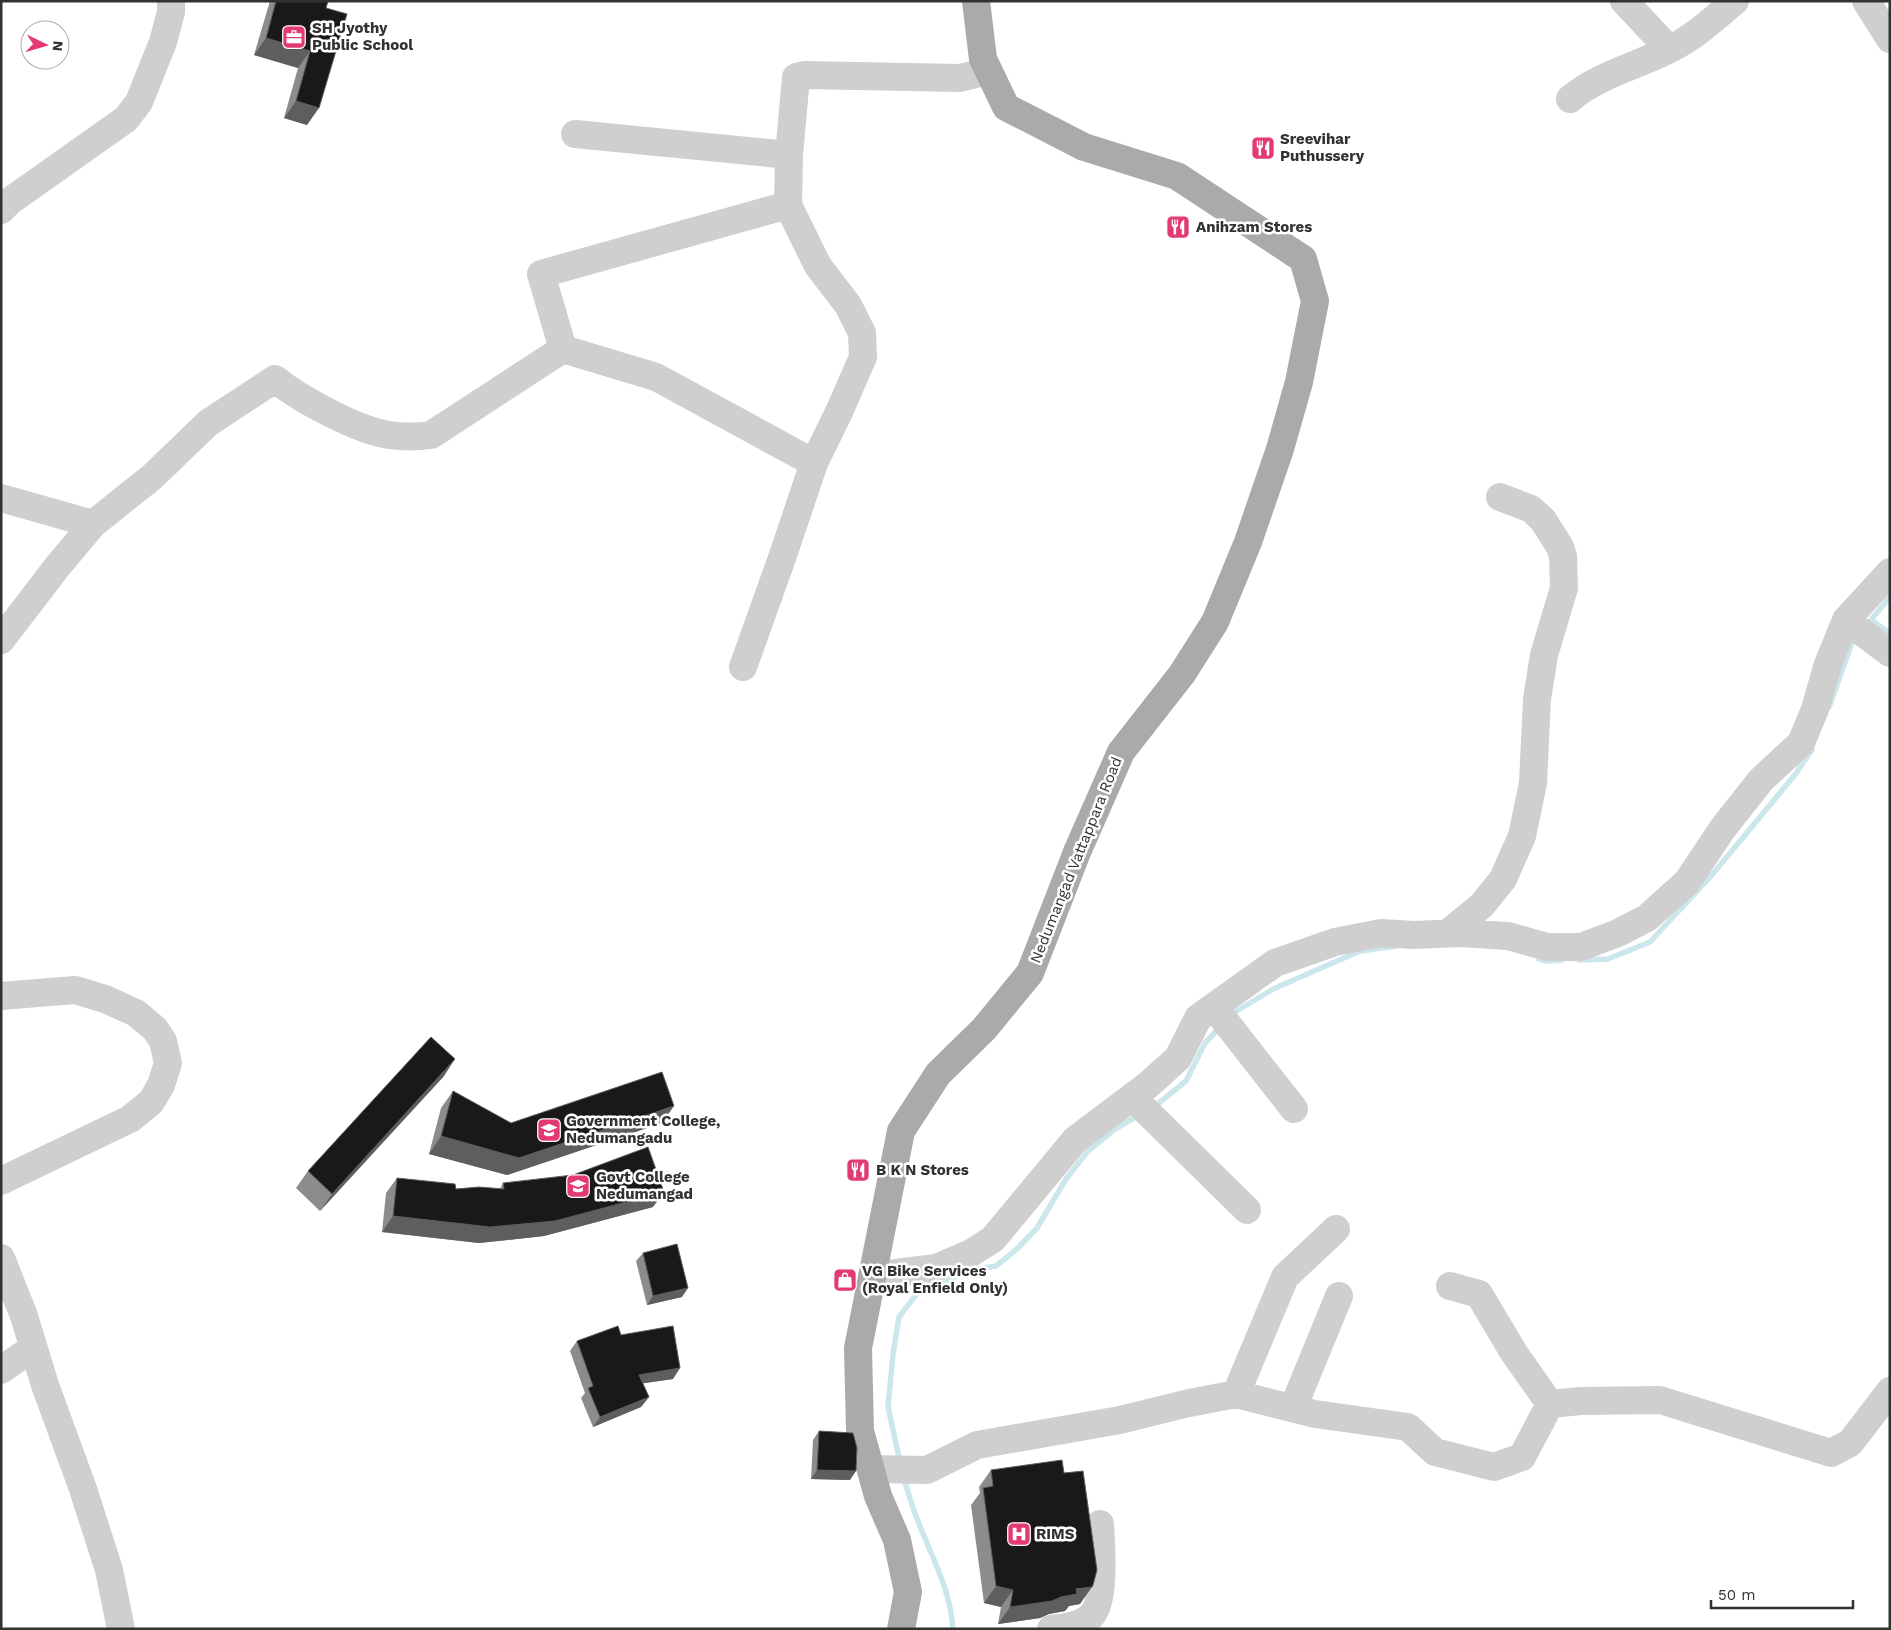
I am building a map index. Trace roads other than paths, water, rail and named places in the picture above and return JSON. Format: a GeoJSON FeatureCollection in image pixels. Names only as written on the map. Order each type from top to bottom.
{"type":"FeatureCollection","features":[{"type":"Feature","properties":{"kind":"main road","name":"Nedumangad Vattappara Road"},"geometry":{"type":"LineString","coordinates":[[900,1629],[908,1592],[896,1540],[878,1496],[860,1431],[858,1348],[901,1131],[938,1074],[984,1029],[1030,973],[1077,852],[1121,752],[1182,674],[1215,622],[1248,542],[1280,449],[1299,382],[1315,301],[1303,259],[1177,176],[1084,147],[1006,107],[983,59],[976,1]]}},
{"type":"Feature","properties":{"kind":"street"},"geometry":{"type":"LineString","coordinates":[[1,210],[10,201],[126,119],[139,102],[164,42],[170,12],[170,1]]}},
{"type":"Feature","properties":{"kind":"street"},"geometry":{"type":"LineString","coordinates":[[1624,1],[1669,50]]}},
{"type":"Feature","properties":{"kind":"street"},"geometry":{"type":"LineString","coordinates":[[1570,99],[1582,88],[1669,50],[1693,36],[1735,1]]}},
{"type":"Feature","properties":{"kind":"street"},"geometry":{"type":"LineString","coordinates":[[1866,1],[1890,39]]}},
{"type":"Feature","properties":{"kind":"street"},"geometry":{"type":"LineString","coordinates":[[743,667],[814,463],[863,357],[862,333],[848,305],[818,266],[788,205],[796,77],[804,75],[960,78],[988,71]]}},
{"type":"Feature","properties":{"kind":"street"},"geometry":{"type":"LineString","coordinates":[[575,134],[790,154]]}},
{"type":"Feature","properties":{"kind":"street"},"geometry":{"type":"LineString","coordinates":[[563,349],[541,274],[788,205]]}},
{"type":"Feature","properties":{"kind":"street"},"geometry":{"type":"LineString","coordinates":[[1,640],[93,524],[152,477],[208,423],[275,379],[292,393],[349,422],[387,435],[416,437],[431,435],[563,349],[656,377],[814,463]]}},
{"type":"Feature","properties":{"kind":"street"},"geometry":{"type":"LineString","coordinates":[[1448,934],[1482,905],[1504,879],[1522,836],[1533,783],[1537,699],[1544,655],[1564,588],[1563,556],[1543,520],[1531,509],[1500,497]]}},
{"type":"Feature","properties":{"kind":"street"},"geometry":{"type":"LineString","coordinates":[[1,498],[93,524]]}},
{"type":"Feature","properties":{"kind":"street"},"geometry":{"type":"LineString","coordinates":[[872,1276],[936,1268],[971,1253],[993,1239],[1075,1140],[1148,1085],[1178,1058],[1198,1018],[1275,963],[1335,942],[1381,933],[1508,936],[1547,946],[1581,947],[1618,933],[1647,918],[1687,882],[1723,828],[1761,780],[1801,743],[1815,709],[1828,664],[1846,620],[1890,572]]}},
{"type":"Feature","properties":{"kind":"street"},"geometry":{"type":"LineString","coordinates":[[1846,620],[1883,648]]}},
{"type":"Feature","properties":{"kind":"street"},"geometry":{"type":"LineString","coordinates":[[1,996],[75,990],[105,999],[136,1013],[155,1029],[164,1040],[168,1063],[160,1085],[150,1102],[130,1119],[1,1181]]}},
{"type":"Feature","properties":{"kind":"street"},"geometry":{"type":"LineString","coordinates":[[1214,1007],[1294,1109]]}},
{"type":"Feature","properties":{"kind":"street"},"geometry":{"type":"LineString","coordinates":[[1132,1097],[1246,1210]]}},
{"type":"Feature","properties":{"kind":"street"},"geometry":{"type":"LineString","coordinates":[[1236,1394],[1285,1277],[1336,1229]]}},
{"type":"Feature","properties":{"kind":"street"},"geometry":{"type":"LineString","coordinates":[[2,1260],[24,1316],[45,1384],[83,1489],[106,1561],[121,1629]]}},
{"type":"Feature","properties":{"kind":"street"},"geometry":{"type":"LineString","coordinates":[[1450,1286],[1479,1294],[1514,1353],[1550,1404]]}},
{"type":"Feature","properties":{"kind":"street"},"geometry":{"type":"LineString","coordinates":[[1293,1408],[1339,1296]]}},
{"type":"Feature","properties":{"kind":"street"},"geometry":{"type":"LineString","coordinates":[[1,1370],[34,1348]]}},
{"type":"Feature","properties":{"kind":"street"},"geometry":{"type":"LineString","coordinates":[[1550,1404],[1581,1401],[1660,1400],[1831,1453],[1850,1443],[1890,1391]]}},
{"type":"Feature","properties":{"kind":"street"},"geometry":{"type":"LineString","coordinates":[[871,1469],[927,1470],[977,1445],[1120,1420],[1236,1394],[1315,1414],[1408,1428],[1435,1452],[1494,1467],[1522,1457],[1550,1404]]}},
{"type":"Feature","properties":{"kind":"street"},"geometry":{"type":"LineString","coordinates":[[1051,1629],[1069,1627],[1092,1616],[1100,1598],[1100,1524]]}},
{"type":"Feature","properties":{"kind":"waterway"},"geometry":{"type":"LineString","coordinates":[[1866,626],[1890,597]]}},
{"type":"Feature","properties":{"kind":"waterway"},"geometry":{"type":"LineString","coordinates":[[1871,620],[1890,633]]}},
{"type":"Feature","properties":{"kind":"waterway"},"geometry":{"type":"LineString","coordinates":[[1829,707],[1853,640],[1856,637]]}},
{"type":"Feature","properties":{"kind":"waterway"},"geometry":{"type":"LineString","coordinates":[[1579,960],[1608,959],[1650,942],[1711,876],[1794,776],[1812,750]]}},
{"type":"Feature","properties":{"kind":"waterway"},"geometry":{"type":"LineString","coordinates":[[1230,1017],[1273,989],[1360,951],[1397,946]]}},
{"type":"Feature","properties":{"kind":"waterway"},"geometry":{"type":"LineString","coordinates":[[1539,959],[1547,961],[1562,960]]}},
{"type":"Feature","properties":{"kind":"waterway"},"geometry":{"type":"LineString","coordinates":[[1154,1107],[1186,1081],[1205,1043],[1220,1027]]}},
{"type":"Feature","properties":{"kind":"waterway"},"geometry":{"type":"LineString","coordinates":[[900,1462],[888,1407],[899,1317],[919,1291],[973,1270],[996,1266],[1017,1249],[1037,1228],[1066,1179],[1088,1151],[1115,1129],[1139,1115]]}},
{"type":"Feature","properties":{"kind":"waterway"},"geometry":{"type":"LineString","coordinates":[[903,1476],[916,1516],[940,1574],[948,1600],[953,1629]]}},
{"type":"Feature","properties":{"kind":"place","name":"SH Jyothy Public School"},"geometry":{"type":"Point","coordinates":[294,37]}},
{"type":"Feature","properties":{"kind":"place","name":"Sreevihar Puthussery"},"geometry":{"type":"Point","coordinates":[1263,148]}},
{"type":"Feature","properties":{"kind":"place","name":"Anihzam Stores"},"geometry":{"type":"Point","coordinates":[1178,227]}},
{"type":"Feature","properties":{"kind":"place","name":"Government College, Nedumangadu"},"geometry":{"type":"Point","coordinates":[549,1130]}},
{"type":"Feature","properties":{"kind":"place","name":"B K N Stores"},"geometry":{"type":"Point","coordinates":[858,1170]}},
{"type":"Feature","properties":{"kind":"place","name":"Govt College Nedumangad"},"geometry":{"type":"Point","coordinates":[578,1186]}},
{"type":"Feature","properties":{"kind":"place","name":"VG Bike Services (Royal Enfield Only)"},"geometry":{"type":"Point","coordinates":[845,1280]}},
{"type":"Feature","properties":{"kind":"place","name":"RIMS"},"geometry":{"type":"Point","coordinates":[1019,1534]}}]}
